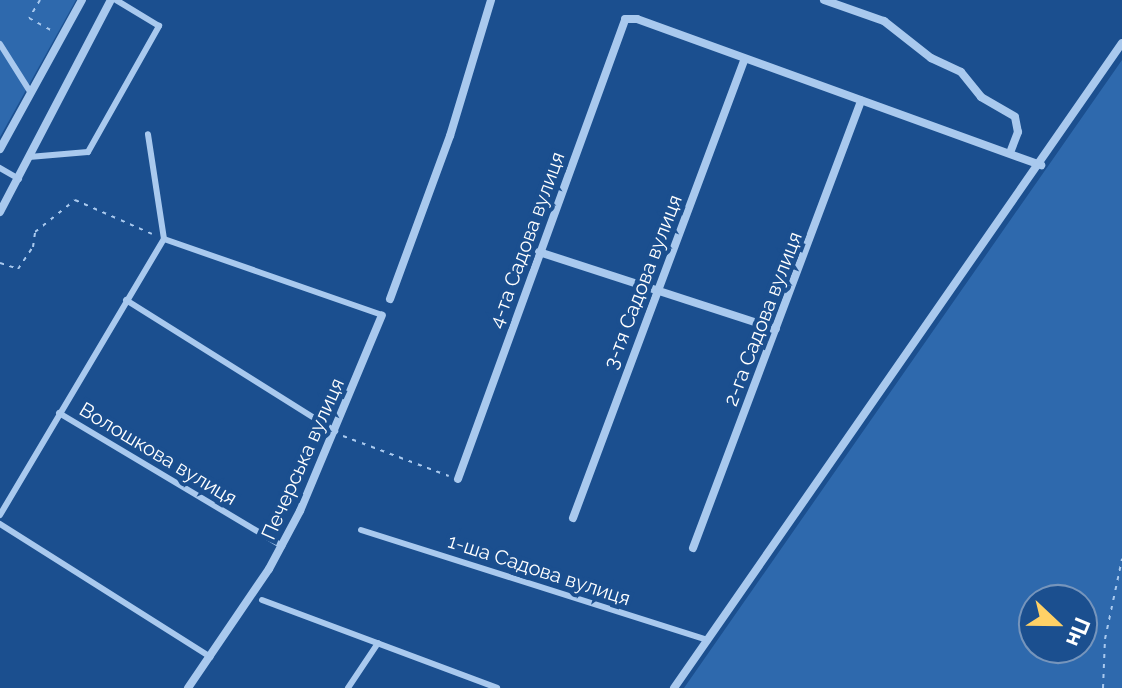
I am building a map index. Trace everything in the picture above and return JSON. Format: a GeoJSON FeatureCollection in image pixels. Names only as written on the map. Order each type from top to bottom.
{"type":"FeatureCollection","features":[{"type":"Feature","properties":{"kind":"street"},"geometry":{"type":"LineString","coordinates":[[0,149],[82,0]]}},
{"type":"Feature","properties":{"kind":"street"},"geometry":{"type":"LineString","coordinates":[[0,212],[114,0]]}},
{"type":"Feature","properties":{"kind":"street"},"geometry":{"type":"LineString","coordinates":[[390,299],[450,136],[491,0]]}},
{"type":"Feature","properties":{"kind":"street"},"geometry":{"type":"LineString","coordinates":[[824,0],[884,21],[931,58],[961,72],[981,97],[1015,117],[1018,132],[1010,153]]}},
{"type":"Feature","properties":{"kind":"street","name":"4-та Садова вулиця"},"geometry":{"type":"LineString","coordinates":[[458,479],[622,23],[632,18],[745,59]]}},
{"type":"Feature","properties":{"kind":"street"},"geometry":{"type":"LineString","coordinates":[[674,688],[1041,165],[1122,43]]}},
{"type":"Feature","properties":{"kind":"street"},"geometry":{"type":"LineString","coordinates":[[745,59],[1041,165]]}},
{"type":"Feature","properties":{"kind":"street","name":"3-тя Садова вулиця"},"geometry":{"type":"LineString","coordinates":[[573,518],[745,59]]}},
{"type":"Feature","properties":{"kind":"street","name":"2-га Садова вулиця"},"geometry":{"type":"LineString","coordinates":[[693,548],[861,100]]}},
{"type":"Feature","properties":{"kind":"street"},"geometry":{"type":"LineString","coordinates":[[539,252],[776,329]]}},
{"type":"Feature","properties":{"kind":"street","name":"Печерська вулиця"},"geometry":{"type":"LineString","coordinates":[[188,688],[282,546],[335,431],[382,315]]}},
{"type":"Feature","properties":{"kind":"lane"},"geometry":{"type":"LineString","coordinates":[[29,157],[88,152],[152,39],[159,26],[114,0]]}},
{"type":"Feature","properties":{"kind":"lane"},"geometry":{"type":"LineString","coordinates":[[0,44],[31,93]]}},
{"type":"Feature","properties":{"kind":"lane"},"geometry":{"type":"LineString","coordinates":[[148,134],[164,239],[382,315]]}},
{"type":"Feature","properties":{"kind":"lane"},"geometry":{"type":"LineString","coordinates":[[0,168],[19,179]]}},
{"type":"Feature","properties":{"kind":"lane","name":"Волошкова вулиця"},"geometry":{"type":"LineString","coordinates":[[0,515],[164,239]]}},
{"type":"Feature","properties":{"kind":"lane"},"geometry":{"type":"LineString","coordinates":[[126,300],[335,431]]}},
{"type":"Feature","properties":{"kind":"lane","name":"Волошкова вулиця"},"geometry":{"type":"LineString","coordinates":[[59,413],[282,546]]}},
{"type":"Feature","properties":{"kind":"lane"},"geometry":{"type":"LineString","coordinates":[[0,524],[210,657]]}},
{"type":"Feature","properties":{"kind":"lane","name":"1-ша Садова вулиця"},"geometry":{"type":"LineString","coordinates":[[361,530],[708,640]]}},
{"type":"Feature","properties":{"kind":"lane"},"geometry":{"type":"LineString","coordinates":[[262,600],[495,688]]}},
{"type":"Feature","properties":{"kind":"lane"},"geometry":{"type":"LineString","coordinates":[[348,688],[378,643]]}},
{"type":"Feature","properties":{"kind":"path"},"geometry":{"type":"LineString","coordinates":[[40,0],[29,18],[61,37]]}},
{"type":"Feature","properties":{"kind":"path"},"geometry":{"type":"LineString","coordinates":[[0,263],[18,269],[33,247],[35,232],[75,200],[164,239]]}},
{"type":"Feature","properties":{"kind":"path"},"geometry":{"type":"LineString","coordinates":[[335,431],[362,447],[458,479]]}},
{"type":"Feature","properties":{"kind":"path"},"geometry":{"type":"LineString","coordinates":[[1103,688],[1105,639],[1122,559]]}},
{"type":"Feature","properties":{"kind":"shaded area"},"geometry":{"type":"Polygon","coordinates":[[[0,0],[76,0],[0,137],[0,0]]]}},
{"type":"Feature","properties":{"kind":"shaded area"},"geometry":{"type":"Polygon","coordinates":[[[1122,60],[1122,688],[684,688],[1122,60]]]}}]}
